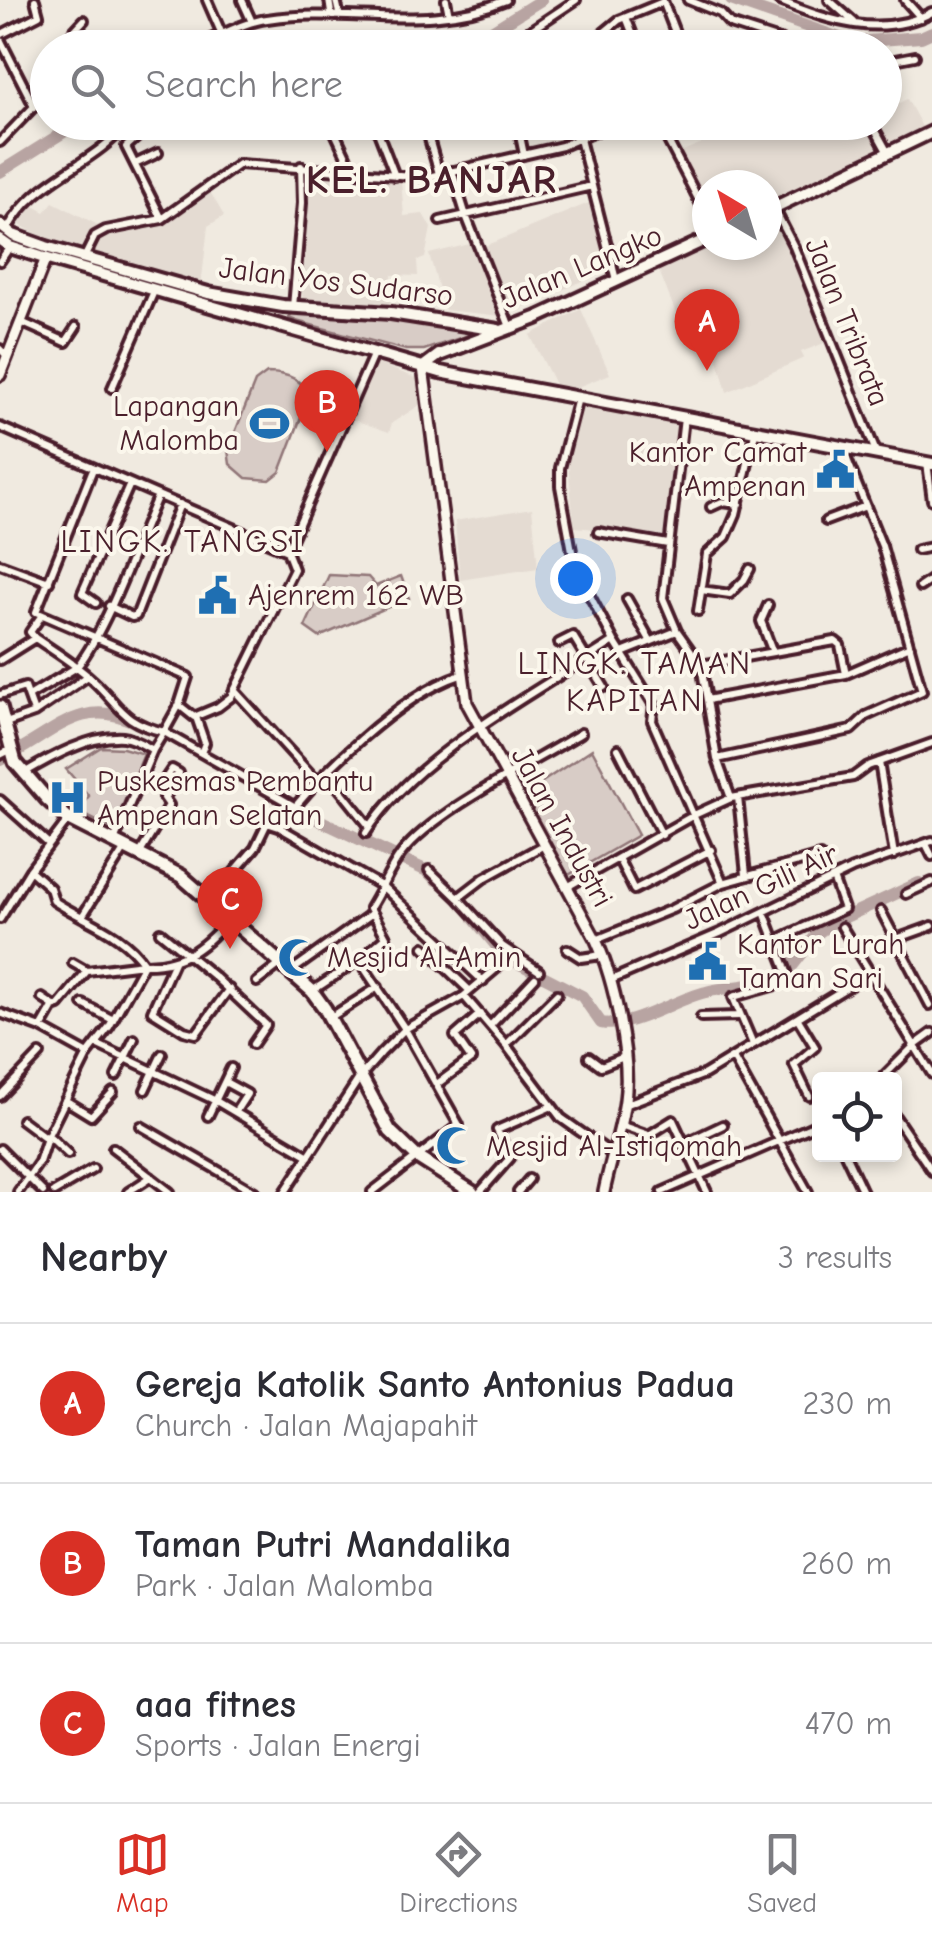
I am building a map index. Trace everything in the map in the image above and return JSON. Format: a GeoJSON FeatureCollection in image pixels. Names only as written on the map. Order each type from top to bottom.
{"type":"FeatureCollection","features":[{"type":"Feature","properties":{"kind":"highway"},"geometry":{"type":"LineString","coordinates":[[0,707],[12,759],[69,819],[180,876],[312,990],[384,1124],[417,1157],[469,1191]]}},
{"type":"Feature","properties":{"kind":"main road"},"geometry":{"type":"LineString","coordinates":[[782,205],[932,132]]}},
{"type":"Feature","properties":{"kind":"main road","name":"Jalan Yos Sudarso"},"geometry":{"type":"LineString","coordinates":[[4,235],[46,258],[423,367],[929,463]]}},
{"type":"Feature","properties":{"kind":"main road","name":"Jalan Yos Sudarso"},"geometry":{"type":"LineString","coordinates":[[4,235],[208,293],[288,306],[391,313],[504,329]]}},
{"type":"Feature","properties":{"kind":"main road","name":"Jalan Langko"},"geometry":{"type":"LineString","coordinates":[[423,367],[439,354],[485,338],[692,246]]}},
{"type":"Feature","properties":{"kind":"main road"},"geometry":{"type":"LineString","coordinates":[[280,326],[288,306]]}},
{"type":"Feature","properties":{"kind":"street"},"geometry":{"type":"LineString","coordinates":[[30,98],[0,37],[39,15],[36,0]]}},
{"type":"Feature","properties":{"kind":"street"},"geometry":{"type":"LineString","coordinates":[[207,0],[220,30]]}},
{"type":"Feature","properties":{"kind":"street"},"geometry":{"type":"LineString","coordinates":[[242,0],[252,22]]}},
{"type":"Feature","properties":{"kind":"street"},"geometry":{"type":"LineString","coordinates":[[333,0],[335,13]]}},
{"type":"Feature","properties":{"kind":"street"},"geometry":{"type":"LineString","coordinates":[[446,0],[449,15]]}},
{"type":"Feature","properties":{"kind":"street"},"geometry":{"type":"LineString","coordinates":[[227,30],[252,22],[335,13],[378,19],[449,15],[481,10],[506,0]]}},
{"type":"Feature","properties":{"kind":"street"},"geometry":{"type":"LineString","coordinates":[[531,30],[576,0]]}},
{"type":"Feature","properties":{"kind":"street"},"geometry":{"type":"LineString","coordinates":[[688,0],[748,30]]}},
{"type":"Feature","properties":{"kind":"street"},"geometry":{"type":"LineString","coordinates":[[778,0],[825,18],[856,24],[895,25],[932,12]]}},
{"type":"Feature","properties":{"kind":"street"},"geometry":{"type":"LineString","coordinates":[[829,0],[856,24]]}},
{"type":"Feature","properties":{"kind":"street"},"geometry":{"type":"LineString","coordinates":[[905,0],[921,18]]}},
{"type":"Feature","properties":{"kind":"street"},"geometry":{"type":"LineString","coordinates":[[608,30],[626,16],[663,1],[673,30]]}},
{"type":"Feature","properties":{"kind":"street"},"geometry":{"type":"LineString","coordinates":[[626,16],[633,29],[638,21],[636,12]]}},
{"type":"Feature","properties":{"kind":"street"},"geometry":{"type":"LineString","coordinates":[[75,30],[84,20]]}},
{"type":"Feature","properties":{"kind":"street"},"geometry":{"type":"LineString","coordinates":[[902,59],[916,56]]}},
{"type":"Feature","properties":{"kind":"street"},"geometry":{"type":"LineString","coordinates":[[0,142],[30,107]]}},
{"type":"Feature","properties":{"kind":"street"},"geometry":{"type":"LineString","coordinates":[[0,261],[4,235],[22,206],[110,140]]}},
{"type":"Feature","properties":{"kind":"street"},"geometry":{"type":"LineString","coordinates":[[133,140],[126,145],[162,219]]}},
{"type":"Feature","properties":{"kind":"street"},"geometry":{"type":"LineString","coordinates":[[338,140],[353,172]]}},
{"type":"Feature","properties":{"kind":"street"},"geometry":{"type":"LineString","coordinates":[[381,140],[395,176]]}},
{"type":"Feature","properties":{"kind":"street"},"geometry":{"type":"LineString","coordinates":[[429,140],[439,174]]}},
{"type":"Feature","properties":{"kind":"street"},"geometry":{"type":"LineString","coordinates":[[521,140],[524,155]]}},
{"type":"Feature","properties":{"kind":"street"},"geometry":{"type":"LineString","coordinates":[[83,259],[90,242],[106,230],[162,219],[239,164],[395,176],[439,174],[575,140]]}},
{"type":"Feature","properties":{"kind":"street"},"geometry":{"type":"LineString","coordinates":[[582,140],[616,281]]}},
{"type":"Feature","properties":{"kind":"street"},"geometry":{"type":"LineString","coordinates":[[668,140],[692,187]]}},
{"type":"Feature","properties":{"kind":"street"},"geometry":{"type":"LineString","coordinates":[[881,140],[888,153]]}},
{"type":"Feature","properties":{"kind":"street"},"geometry":{"type":"LineString","coordinates":[[135,164],[158,153]]}},
{"type":"Feature","properties":{"kind":"street"},"geometry":{"type":"LineString","coordinates":[[288,306],[302,204],[300,166]]}},
{"type":"Feature","properties":{"kind":"street"},"geometry":{"type":"LineString","coordinates":[[452,171],[504,329]]}},
{"type":"Feature","properties":{"kind":"street"},"geometry":{"type":"LineString","coordinates":[[440,222],[592,186]]}},
{"type":"Feature","properties":{"kind":"street","name":"Jalan Tribrata"},"geometry":{"type":"LineString","coordinates":[[782,228],[794,247],[876,454]]}},
{"type":"Feature","properties":{"kind":"street"},"geometry":{"type":"LineString","coordinates":[[0,375],[4,352],[21,322],[46,258]]}},
{"type":"Feature","properties":{"kind":"street"},"geometry":{"type":"LineString","coordinates":[[112,388],[155,289]]}},
{"type":"Feature","properties":{"kind":"street"},"geometry":{"type":"LineString","coordinates":[[21,322],[66,342],[76,327]]}},
{"type":"Feature","properties":{"kind":"street"},"geometry":{"type":"LineString","coordinates":[[286,552],[375,351]]}},
{"type":"Feature","properties":{"kind":"street","name":"Jalan Industri"},"geometry":{"type":"LineString","coordinates":[[423,367],[467,702],[596,940],[611,980],[624,1056],[624,1105],[604,1192]]}},
{"type":"Feature","properties":{"kind":"street"},"geometry":{"type":"LineString","coordinates":[[578,398],[564,451],[560,486],[576,567],[614,642],[654,705],[652,721],[723,883]]}},
{"type":"Feature","properties":{"kind":"street"},"geometry":{"type":"LineString","coordinates":[[684,418],[663,598],[677,631],[701,665],[718,759],[734,798],[746,876]]}},
{"type":"Feature","properties":{"kind":"street"},"geometry":{"type":"LineString","coordinates":[[0,428],[286,552],[294,569],[231,696],[196,717]]}},
{"type":"Feature","properties":{"kind":"street"},"geometry":{"type":"LineString","coordinates":[[698,610],[707,554],[726,537],[739,504],[755,433]]}},
{"type":"Feature","properties":{"kind":"street"},"geometry":{"type":"LineString","coordinates":[[718,759],[851,730],[866,716],[922,692],[882,546],[842,447]]}},
{"type":"Feature","properties":{"kind":"street"},"geometry":{"type":"LineString","coordinates":[[929,463],[932,500]]}},
{"type":"Feature","properties":{"kind":"street"},"geometry":{"type":"LineString","coordinates":[[84,915],[120,845],[153,750],[179,705],[188,676],[35,611],[94,469]]}},
{"type":"Feature","properties":{"kind":"street"},"geometry":{"type":"LineString","coordinates":[[96,603],[82,593],[130,484]]}},
{"type":"Feature","properties":{"kind":"street"},"geometry":{"type":"LineString","coordinates":[[28,696],[76,667],[96,637],[158,495]]}},
{"type":"Feature","properties":{"kind":"street"},"geometry":{"type":"LineString","coordinates":[[711,507],[722,502],[739,504]]}},
{"type":"Feature","properties":{"kind":"street"},"geometry":{"type":"LineString","coordinates":[[109,606],[136,616],[180,504]]}},
{"type":"Feature","properties":{"kind":"street"},"geometry":{"type":"LineString","coordinates":[[826,521],[866,506]]}},
{"type":"Feature","properties":{"kind":"street"},"geometry":{"type":"LineString","coordinates":[[598,532],[668,544]]}},
{"type":"Feature","properties":{"kind":"street"},"geometry":{"type":"LineString","coordinates":[[917,550],[932,547]]}},
{"type":"Feature","properties":{"kind":"street"},"geometry":{"type":"LineString","coordinates":[[0,564],[49,582]]}},
{"type":"Feature","properties":{"kind":"street"},"geometry":{"type":"LineString","coordinates":[[701,590],[730,594],[750,569]]}},
{"type":"Feature","properties":{"kind":"street"},"geometry":{"type":"LineString","coordinates":[[920,588],[932,579]]}},
{"type":"Feature","properties":{"kind":"street"},"geometry":{"type":"LineString","coordinates":[[627,600],[650,640]]}},
{"type":"Feature","properties":{"kind":"street"},"geometry":{"type":"LineString","coordinates":[[768,605],[761,621],[772,650]]}},
{"type":"Feature","properties":{"kind":"street"},"geometry":{"type":"LineString","coordinates":[[42,616],[30,632],[88,676],[121,714],[202,753],[293,808]]}},
{"type":"Feature","properties":{"kind":"street"},"geometry":{"type":"LineString","coordinates":[[622,654],[677,631]]}},
{"type":"Feature","properties":{"kind":"street"},"geometry":{"type":"LineString","coordinates":[[559,643],[572,636],[604,687]]}},
{"type":"Feature","properties":{"kind":"street"},"geometry":{"type":"LineString","coordinates":[[0,660],[35,638]]}},
{"type":"Feature","properties":{"kind":"street"},"geometry":{"type":"LineString","coordinates":[[701,665],[837,641],[846,674]]}},
{"type":"Feature","properties":{"kind":"street"},"geometry":{"type":"LineString","coordinates":[[326,772],[368,830],[414,776],[614,642]]}},
{"type":"Feature","properties":{"kind":"street"},"geometry":{"type":"LineString","coordinates":[[708,700],[846,674],[910,646]]}},
{"type":"Feature","properties":{"kind":"street"},"geometry":{"type":"LineString","coordinates":[[919,675],[932,671]]}},
{"type":"Feature","properties":{"kind":"street"},"geometry":{"type":"LineString","coordinates":[[279,827],[316,780],[382,724],[425,692],[461,675]]}},
{"type":"Feature","properties":{"kind":"street"},"geometry":{"type":"LineString","coordinates":[[4,724],[34,712],[88,676]]}},
{"type":"Feature","properties":{"kind":"street"},"geometry":{"type":"LineString","coordinates":[[0,695],[24,686],[34,712]]}},
{"type":"Feature","properties":{"kind":"street"},"geometry":{"type":"LineString","coordinates":[[234,690],[316,780]]}},
{"type":"Feature","properties":{"kind":"street"},"geometry":{"type":"LineString","coordinates":[[179,705],[196,717],[206,743],[202,753]]}},
{"type":"Feature","properties":{"kind":"street"},"geometry":{"type":"LineString","coordinates":[[256,982],[284,969],[370,911],[400,856],[431,826],[581,732]]}},
{"type":"Feature","properties":{"kind":"street"},"geometry":{"type":"LineString","coordinates":[[12,759],[119,737],[153,750]]}},
{"type":"Feature","properties":{"kind":"street"},"geometry":{"type":"LineString","coordinates":[[566,888],[694,815],[734,798],[853,777],[879,762],[932,743]]}},
{"type":"Feature","properties":{"kind":"street"},"geometry":{"type":"LineString","coordinates":[[618,749],[662,835]]}},
{"type":"Feature","properties":{"kind":"street"},"geometry":{"type":"LineString","coordinates":[[879,762],[894,854]]}},
{"type":"Feature","properties":{"kind":"street"},"geometry":{"type":"LineString","coordinates":[[140,853],[169,804],[164,798],[171,788],[164,781],[172,769],[179,773]]}},
{"type":"Feature","properties":{"kind":"street"},"geometry":{"type":"LineString","coordinates":[[0,800],[49,844]]}},
{"type":"Feature","properties":{"kind":"street"},"geometry":{"type":"LineString","coordinates":[[0,918],[69,819]]}},
{"type":"Feature","properties":{"kind":"street"},"geometry":{"type":"LineString","coordinates":[[209,900],[255,848],[270,822],[383,888],[483,980]]}},
{"type":"Feature","properties":{"kind":"street"},"geometry":{"type":"LineString","coordinates":[[929,842],[932,856]]}},
{"type":"Feature","properties":{"kind":"street","name":"Jalan Gili Air"},"geometry":{"type":"LineString","coordinates":[[611,980],[833,878],[929,842]]}},
{"type":"Feature","properties":{"kind":"street"},"geometry":{"type":"LineString","coordinates":[[458,898],[484,878],[544,846]]}},
{"type":"Feature","properties":{"kind":"street"},"geometry":{"type":"LineString","coordinates":[[619,860],[634,890],[711,850]]}},
{"type":"Feature","properties":{"kind":"street"},"geometry":{"type":"LineString","coordinates":[[596,940],[723,883],[820,856]]}},
{"type":"Feature","properties":{"kind":"street"},"geometry":{"type":"LineString","coordinates":[[30,870],[50,888],[54,901],[84,915],[132,948],[144,964]]}},
{"type":"Feature","properties":{"kind":"street"},"geometry":{"type":"LineString","coordinates":[[429,870],[502,946],[537,975],[490,1026]]}},
{"type":"Feature","properties":{"kind":"street"},"geometry":{"type":"LineString","coordinates":[[776,940],[844,909],[833,878]]}},
{"type":"Feature","properties":{"kind":"street"},"geometry":{"type":"LineString","coordinates":[[906,894],[932,882]]}},
{"type":"Feature","properties":{"kind":"street"},"geometry":{"type":"LineString","coordinates":[[73,963],[87,971],[192,956],[254,895]]}},
{"type":"Feature","properties":{"kind":"street"},"geometry":{"type":"LineString","coordinates":[[312,990],[360,960],[386,937],[370,911]]}},
{"type":"Feature","properties":{"kind":"street"},"geometry":{"type":"LineString","coordinates":[[881,911],[930,1005]]}},
{"type":"Feature","properties":{"kind":"street"},"geometry":{"type":"LineString","coordinates":[[753,1045],[732,997],[789,978],[764,912]]}},
{"type":"Feature","properties":{"kind":"street"},"geometry":{"type":"LineString","coordinates":[[896,939],[932,926]]}},
{"type":"Feature","properties":{"kind":"street"},"geometry":{"type":"LineString","coordinates":[[842,927],[932,1074]]}},
{"type":"Feature","properties":{"kind":"street"},"geometry":{"type":"LineString","coordinates":[[160,932],[192,956],[266,1025],[254,1044]]}},
{"type":"Feature","properties":{"kind":"street"},"geometry":{"type":"LineString","coordinates":[[424,947],[467,994],[563,1120],[612,1154]]}},
{"type":"Feature","properties":{"kind":"street"},"geometry":{"type":"LineString","coordinates":[[567,949],[581,958],[603,954]]}},
{"type":"Feature","properties":{"kind":"street"},"geometry":{"type":"LineString","coordinates":[[360,960],[406,1029],[459,1125],[372,1192]]}},
{"type":"Feature","properties":{"kind":"street"},"geometry":{"type":"LineString","coordinates":[[175,961],[152,1010],[184,1031],[196,1034],[229,990]]}},
{"type":"Feature","properties":{"kind":"street"},"geometry":{"type":"LineString","coordinates":[[20,1191],[39,1162],[47,1136],[88,1054],[113,1020],[144,964]]}},
{"type":"Feature","properties":{"kind":"street"},"geometry":{"type":"LineString","coordinates":[[285,1192],[360,1077],[406,1029],[467,994],[497,968]]}},
{"type":"Feature","properties":{"kind":"street"},"geometry":{"type":"LineString","coordinates":[[40,1028],[54,1006],[87,971]]}},
{"type":"Feature","properties":{"kind":"street"},"geometry":{"type":"LineString","coordinates":[[624,1105],[676,1087],[734,1058],[869,974]]}},
{"type":"Feature","properties":{"kind":"street"},"geometry":{"type":"LineString","coordinates":[[330,1018],[378,987]]}},
{"type":"Feature","properties":{"kind":"street"},"geometry":{"type":"LineString","coordinates":[[506,1045],[557,994]]}},
{"type":"Feature","properties":{"kind":"street"},"geometry":{"type":"LineString","coordinates":[[42,998],[54,1006]]}},
{"type":"Feature","properties":{"kind":"street"},"geometry":{"type":"LineString","coordinates":[[83,1004],[113,1020]]}},
{"type":"Feature","properties":{"kind":"street"},"geometry":{"type":"LineString","coordinates":[[0,1013],[40,1028],[88,1054]]}},
{"type":"Feature","properties":{"kind":"street"},"geometry":{"type":"LineString","coordinates":[[437,1084],[471,1059],[455,1036],[480,1014]]}},
{"type":"Feature","properties":{"kind":"street"},"geometry":{"type":"LineString","coordinates":[[701,1017],[740,1016]]}},
{"type":"Feature","properties":{"kind":"street"},"geometry":{"type":"LineString","coordinates":[[798,1019],[814,1048],[794,1065],[809,1096]]}},
{"type":"Feature","properties":{"kind":"street"},"geometry":{"type":"LineString","coordinates":[[888,1072],[932,1033]]}},
{"type":"Feature","properties":{"kind":"street"},"geometry":{"type":"LineString","coordinates":[[116,1076],[134,1039]]}},
{"type":"Feature","properties":{"kind":"street"},"geometry":{"type":"LineString","coordinates":[[96,1044],[236,1111],[309,1156]]}},
{"type":"Feature","properties":{"kind":"street"},"geometry":{"type":"LineString","coordinates":[[0,1096],[40,1054]]}},
{"type":"Feature","properties":{"kind":"street"},"geometry":{"type":"LineString","coordinates":[[144,1090],[162,1054]]}},
{"type":"Feature","properties":{"kind":"street"},"geometry":{"type":"LineString","coordinates":[[589,1057],[604,1066],[624,1056]]}},
{"type":"Feature","properties":{"kind":"street"},"geometry":{"type":"LineString","coordinates":[[734,1058],[806,1189],[794,1192]]}},
{"type":"Feature","properties":{"kind":"street"},"geometry":{"type":"LineString","coordinates":[[208,1116],[232,1068]]}},
{"type":"Feature","properties":{"kind":"street"},"geometry":{"type":"LineString","coordinates":[[225,1082],[247,1094],[236,1111]]}},
{"type":"Feature","properties":{"kind":"street"},"geometry":{"type":"LineString","coordinates":[[65,1100],[91,1116],[113,1092]]}},
{"type":"Feature","properties":{"kind":"street"},"geometry":{"type":"LineString","coordinates":[[469,1191],[510,1158],[497,1130],[552,1106]]}},
{"type":"Feature","properties":{"kind":"street"},"geometry":{"type":"LineString","coordinates":[[620,1125],[649,1135],[671,1119],[707,1192]]}},
{"type":"Feature","properties":{"kind":"street"},"geometry":{"type":"LineString","coordinates":[[22,1120],[68,1154]]}},
{"type":"Feature","properties":{"kind":"street"},"geometry":{"type":"LineString","coordinates":[[685,1143],[722,1125]]}},
{"type":"Feature","properties":{"kind":"street"},"geometry":{"type":"LineString","coordinates":[[141,1126],[255,1192]]}},
{"type":"Feature","properties":{"kind":"street"},"geometry":{"type":"LineString","coordinates":[[662,1192],[812,1126]]}},
{"type":"Feature","properties":{"kind":"street"},"geometry":{"type":"LineString","coordinates":[[902,1127],[932,1170]]}},
{"type":"Feature","properties":{"kind":"street"},"geometry":{"type":"LineString","coordinates":[[113,1148],[170,1192]]}},
{"type":"Feature","properties":{"kind":"street"},"geometry":{"type":"LineString","coordinates":[[0,1149],[43,1192]]}},
{"type":"Feature","properties":{"kind":"street"},"geometry":{"type":"LineString","coordinates":[[849,1162],[863,1192]]}},
{"type":"Feature","properties":{"kind":"street"},"geometry":{"type":"LineString","coordinates":[[54,1192],[93,1170]]}},
{"type":"Feature","properties":{"kind":"street"},"geometry":{"type":"LineString","coordinates":[[128,1192],[151,1177]]}},
{"type":"Feature","properties":{"kind":"street"},"geometry":{"type":"LineString","coordinates":[[518,1192],[529,1178]]}},
{"type":"Feature","properties":{"kind":"shaded area"},"geometry":{"type":"Polygon","coordinates":[[[907,99],[926,134],[889,151],[884,140],[902,140],[902,102],[907,99]]]}},
{"type":"Feature","properties":{"kind":"shaded area"},"geometry":{"type":"Polygon","coordinates":[[[709,140],[877,140],[883,153],[782,199],[782,170],[692,170],[692,176],[680,152],[709,140]]]}},
{"type":"Feature","properties":{"kind":"shaded area"},"geometry":{"type":"Polygon","coordinates":[[[309,172],[401,180],[404,216],[423,214],[431,228],[425,258],[417,261],[418,276],[392,275],[390,307],[302,300],[309,172]]]}},
{"type":"Feature","properties":{"kind":"shaded area"},"geometry":{"type":"Polygon","coordinates":[[[209,190],[224,216],[208,226],[201,287],[86,256],[88,243],[100,235],[167,221],[209,190]]]}},
{"type":"Feature","properties":{"kind":"shaded area"},"geometry":{"type":"Polygon","coordinates":[[[26,202],[45,212],[53,202],[102,227],[86,238],[77,255],[12,221],[17,207],[26,202]]]}},
{"type":"Feature","properties":{"kind":"shaded area"},"geometry":{"type":"Polygon","coordinates":[[[591,202],[608,270],[509,313],[483,247],[591,202]]]}},
{"type":"Feature","properties":{"kind":"shaded area"},"geometry":{"type":"Polygon","coordinates":[[[782,237],[827,342],[801,352],[804,358],[727,392],[710,331],[686,339],[658,268],[692,253],[692,260],[782,260],[782,237]]]}},
{"type":"Feature","properties":{"kind":"shaded area"},"geometry":{"type":"Polygon","coordinates":[[[474,243],[501,316],[445,310],[429,254],[474,243]]]}},
{"type":"Feature","properties":{"kind":"shaded area"},"geometry":{"type":"Polygon","coordinates":[[[581,309],[610,374],[560,394],[530,335],[581,309]]]}},
{"type":"Feature","properties":{"kind":"shaded area"},"geometry":{"type":"Polygon","coordinates":[[[293,311],[405,320],[478,332],[424,350],[406,350],[296,321],[289,318],[293,311]]]}},
{"type":"Feature","properties":{"kind":"shaded area"},"geometry":{"type":"Polygon","coordinates":[[[376,363],[416,378],[423,403],[392,423],[389,432],[351,419],[376,363]]]}},
{"type":"Feature","properties":{"kind":"shaded area"},"geometry":{"type":"Polygon","coordinates":[[[267,373],[293,378],[303,385],[309,397],[280,472],[270,480],[246,478],[230,464],[228,450],[255,382],[267,373]]]}},
{"type":"Feature","properties":{"kind":"shaded area"},"geometry":{"type":"Polygon","coordinates":[[[581,400],[679,421],[663,535],[574,527],[567,449],[581,400]]]}},
{"type":"Feature","properties":{"kind":"shaded area"},"geometry":{"type":"Polygon","coordinates":[[[532,508],[538,568],[460,580],[455,521],[532,508]]]}},
{"type":"Feature","properties":{"kind":"shaded area"},"geometry":{"type":"Polygon","coordinates":[[[329,575],[368,577],[376,586],[401,576],[409,598],[319,637],[305,627],[329,575]]]}},
{"type":"Feature","properties":{"kind":"shaded area"},"geometry":{"type":"Polygon","coordinates":[[[101,747],[144,754],[113,829],[77,811],[89,796],[66,769],[101,747]]]}},
{"type":"Feature","properties":{"kind":"shaded area"},"geometry":{"type":"Polygon","coordinates":[[[592,749],[638,835],[565,877],[524,794],[592,749]]]}},
{"type":"Feature","properties":{"kind":"waterway"},"geometry":{"type":"LineString","coordinates":[[493,30],[541,0]]}},
{"type":"Feature","properties":{"kind":"waterway"},"geometry":{"type":"LineString","coordinates":[[731,0],[817,30]]}},
{"type":"Feature","properties":{"kind":"waterway"},"geometry":{"type":"LineString","coordinates":[[902,38],[932,32]]}},
{"type":"Feature","properties":{"kind":"waterway"},"geometry":{"type":"LineString","coordinates":[[0,172],[51,140]]}},
{"type":"Feature","properties":{"kind":"waterway"},"geometry":{"type":"LineString","coordinates":[[0,760],[82,716],[116,715],[136,723]]}},
{"type":"Feature","properties":{"kind":"waterway"},"geometry":{"type":"LineString","coordinates":[[285,804],[427,871],[436,880]]}},
{"type":"Feature","properties":{"kind":"waterway"},"geometry":{"type":"LineString","coordinates":[[793,965],[828,925],[919,883]]}},
{"type":"Feature","properties":{"kind":"waterway"},"geometry":{"type":"LineString","coordinates":[[474,919],[514,961],[582,996],[601,1023],[627,1022],[694,996],[764,982],[782,974]]}},
{"type":"Feature","properties":{"kind":"place","name":"Gereja Katolik Santo Antonius Padua"},"geometry":{"type":"Point","coordinates":[707,371]}},
{"type":"Feature","properties":{"kind":"place","name":"Lapangan Malomba"},"geometry":{"type":"Point","coordinates":[269,423]}},
{"type":"Feature","properties":{"kind":"place","name":"Taman Putri Mandalika"},"geometry":{"type":"Point","coordinates":[327,452]}},
{"type":"Feature","properties":{"kind":"place","name":"Kantor Camat Ampenan"},"geometry":{"type":"Point","coordinates":[836,469]}},
{"type":"Feature","properties":{"kind":"place","name":"Ajenrem 162 WB"},"geometry":{"type":"Point","coordinates":[218,595]}},
{"type":"Feature","properties":{"kind":"place","name":"Puskesmas Pembantu Ampenan Selatan"},"geometry":{"type":"Point","coordinates":[67,798]}},
{"type":"Feature","properties":{"kind":"place","name":"aaa fitnes"},"geometry":{"type":"Point","coordinates":[230,949]}},
{"type":"Feature","properties":{"kind":"place","name":"Mesjid Al-Amin"},"geometry":{"type":"Point","coordinates":[297,957]}},
{"type":"Feature","properties":{"kind":"place","name":"Kantor Lurah Taman Sari"},"geometry":{"type":"Point","coordinates":[707,961]}},
{"type":"Feature","properties":{"kind":"place","name":"Mesjid Al-Istiqomah"},"geometry":{"type":"Point","coordinates":[456,1146]}},
{"type":"Feature","properties":{"kind":"district","name":"KEL. BANJAR"},"geometry":{"type":"Point","coordinates":[432,180]}},
{"type":"Feature","properties":{"kind":"district","name":"LINGK. TANGSI"},"geometry":{"type":"Point","coordinates":[183,541]}},
{"type":"Feature","properties":{"kind":"district","name":"LINGK. TAMAN KAPITAN"},"geometry":{"type":"Point","coordinates":[635,682]}}]}
